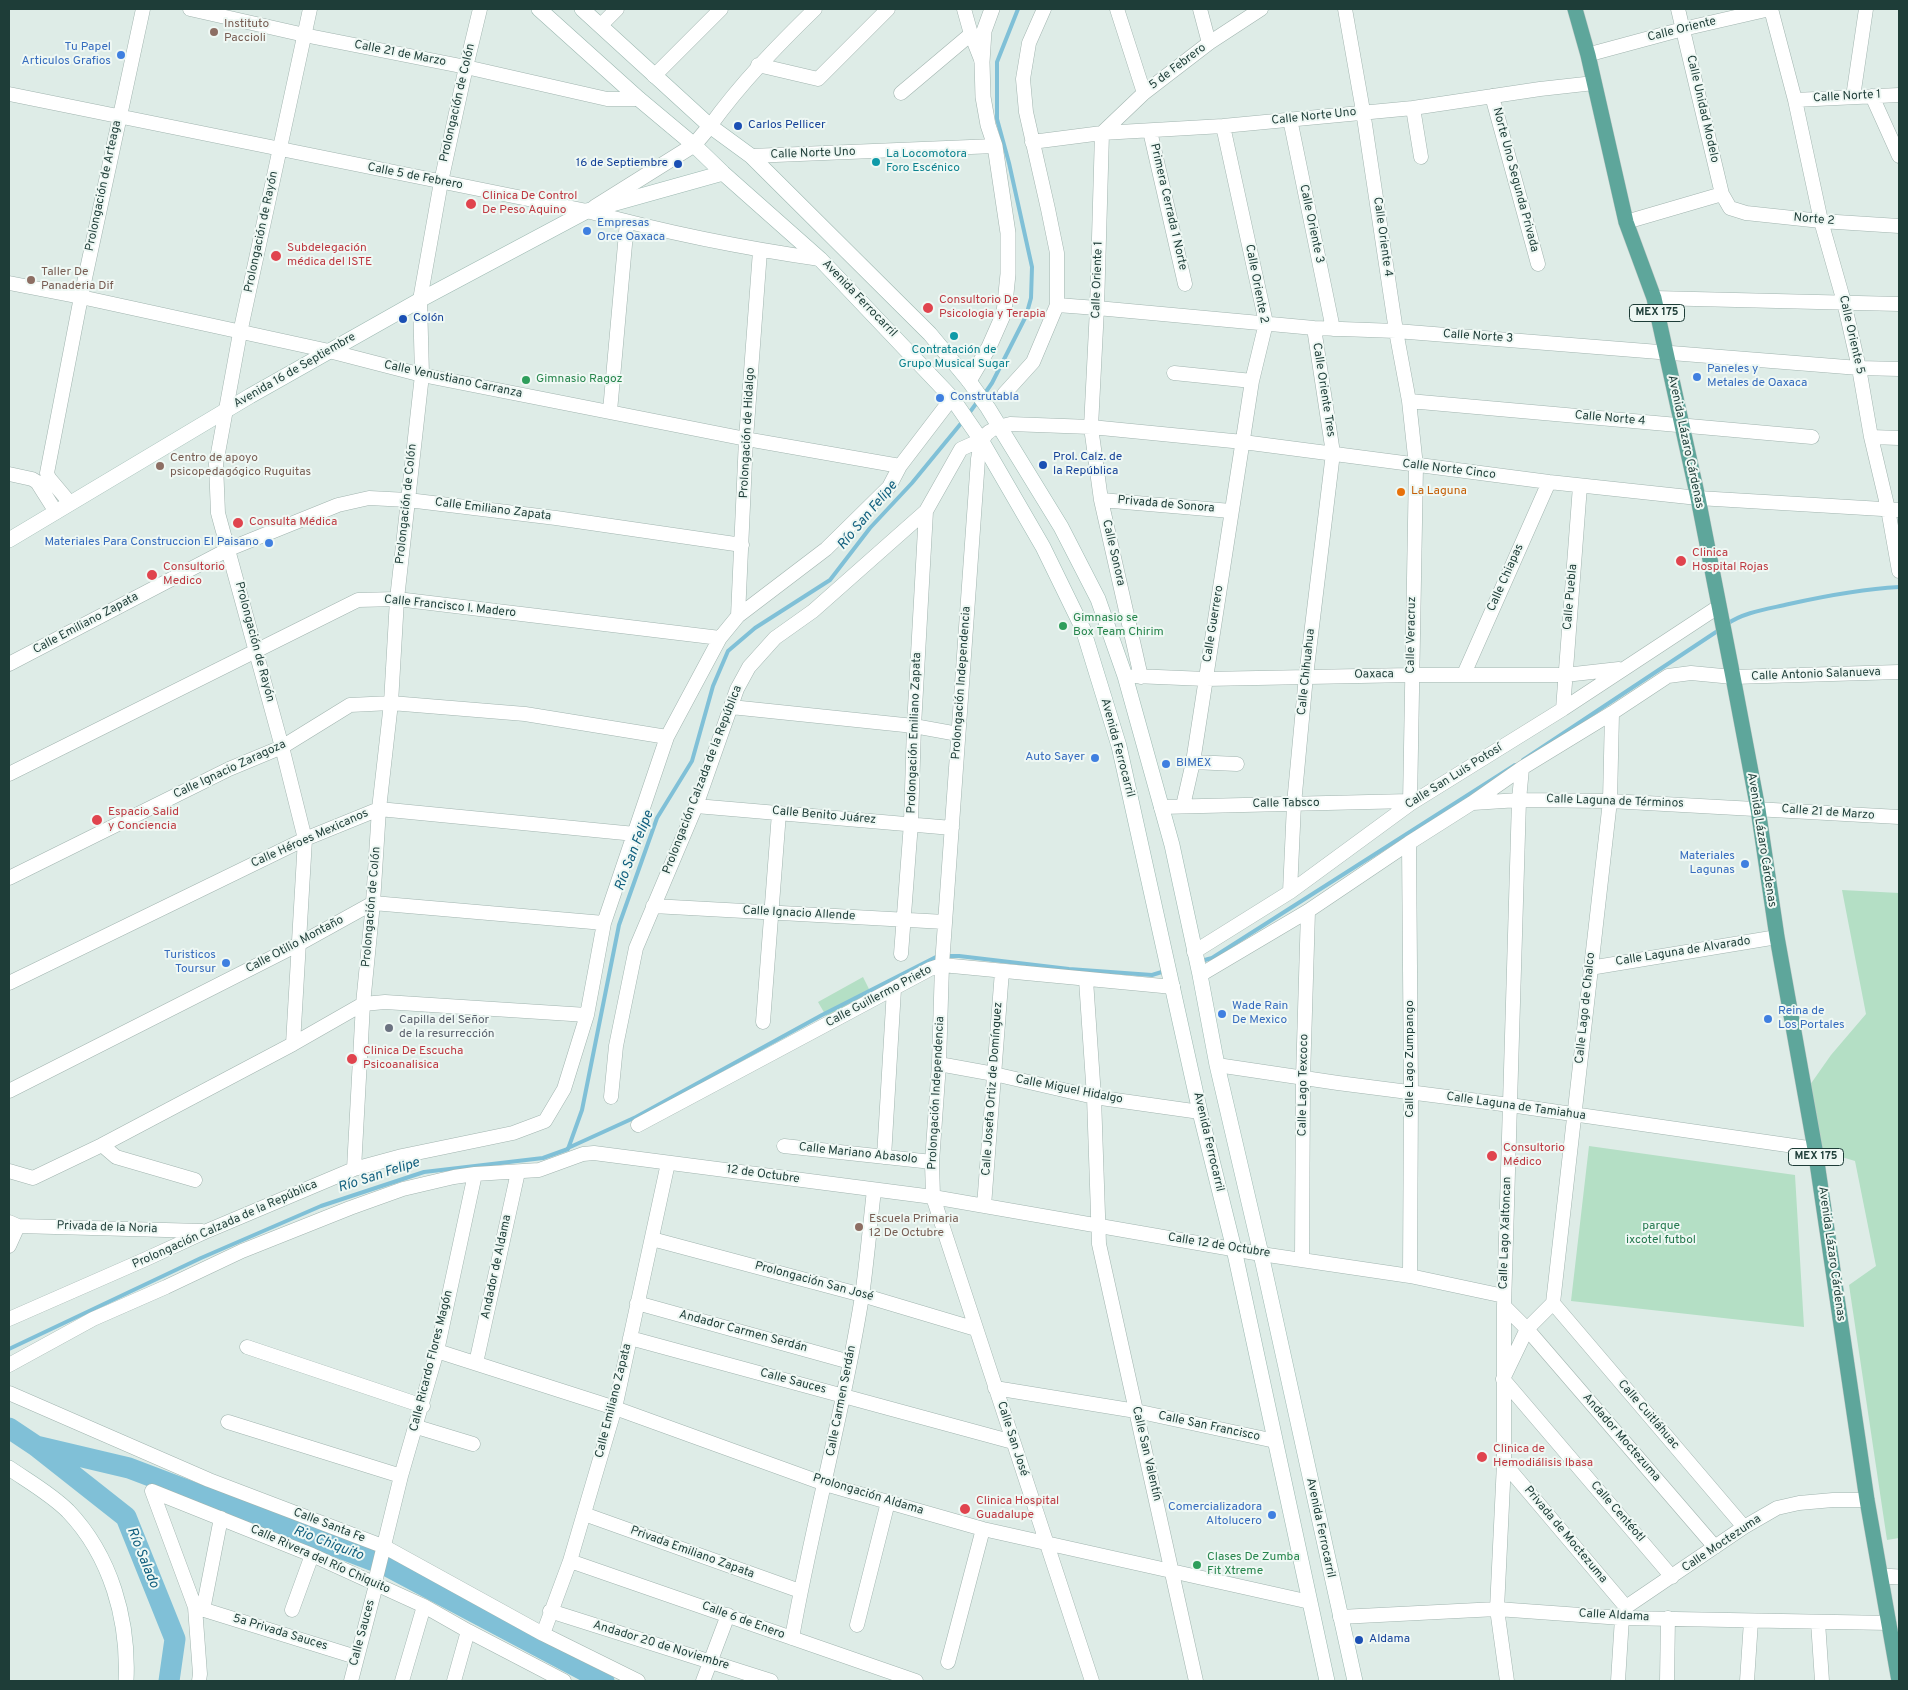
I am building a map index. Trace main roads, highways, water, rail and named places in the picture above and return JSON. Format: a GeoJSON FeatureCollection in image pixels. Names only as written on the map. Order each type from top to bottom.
{"type":"FeatureCollection","features":[{"type":"Feature","properties":{"kind":"main road","name":"Avenida Ferrocarril"},"geometry":{"type":"LineString","coordinates":[[539,9],[820,259],[956,404],[981,440],[1043,547],[1083,629],[1119,746],[1200,1112],[1234,1249],[1327,1681]]}},
{"type":"Feature","properties":{"kind":"main road","name":"Avenida Ferrocarril"},"geometry":{"type":"LineString","coordinates":[[582,9],[710,126],[750,156],[930,334],[973,386],[1000,426],[1061,527],[1098,599],[1126,676],[1172,845],[1217,1066],[1261,1254],[1355,1681]]}},
{"type":"Feature","properties":{"kind":"main road"},"geometry":{"type":"LineString","coordinates":[[973,386],[1004,313],[1008,274],[1008,233],[995,146],[986,115],[982,62],[984,31],[992,9]]}},
{"type":"Feature","properties":{"kind":"main road","name":"Avenida Lázaro Cárdenas"},"geometry":{"type":"LineString","coordinates":[[1575,9],[1626,222],[1654,298],[1698,498],[1758,808],[1777,937],[1815,1149],[1867,1500],[1882,1576],[1899,1681]]}},
{"type":"Feature","properties":{"kind":"main road","name":"Avenida 16 de Septiembre"},"geometry":{"type":"LineString","coordinates":[[9,540],[329,351],[587,211],[694,145],[710,126]]}},
{"type":"Feature","properties":{"kind":"main road","name":"Avenida 16 de Septiembre"},"geometry":{"type":"LineString","coordinates":[[587,211],[723,173]]}},
{"type":"Feature","properties":{"kind":"main road"},"geometry":{"type":"LineString","coordinates":[[9,1468],[68,1511],[104,1562],[113,1585],[125,1634],[127,1655],[126,1681]]}},
{"type":"Feature","properties":{"kind":"main road"},"geometry":{"type":"LineString","coordinates":[[1882,1576],[1899,1577]]}},
{"type":"Feature","properties":{"kind":"waterway","name":"Río San Felipe"},"geometry":{"type":"LineString","coordinates":[[983,396],[992,383],[1026,316],[1031,298],[1032,267],[1009,163],[997,119],[997,62],[1018,9]]}},
{"type":"Feature","properties":{"kind":"waterway","name":"Río San Felipe"},"geometry":{"type":"LineString","coordinates":[[967,416],[978,401]]}},
{"type":"Feature","properties":{"kind":"waterway","name":"Río San Felipe"},"geometry":{"type":"LineString","coordinates":[[9,1349],[201,1258],[321,1206],[424,1172],[543,1158],[568,1149],[582,1110],[619,925],[657,818],[692,761],[713,686],[728,651],[755,628],[830,580],[870,528],[912,483],[963,421]]}},
{"type":"Feature","properties":{"kind":"waterway"},"geometry":{"type":"LineString","coordinates":[[1727,624],[1765,609],[1857,591],[1899,587]]}},
{"type":"Feature","properties":{"kind":"waterway"},"geometry":{"type":"LineString","coordinates":[[1523,760],[1719,630]]}},
{"type":"Feature","properties":{"kind":"waterway"},"geometry":{"type":"LineString","coordinates":[[1201,961],[1212,958],[1515,765]]}},
{"type":"Feature","properties":{"kind":"waterway"},"geometry":{"type":"LineString","coordinates":[[946,956],[1069,969],[1152,975],[1165,971]]}},
{"type":"Feature","properties":{"kind":"waterway"},"geometry":{"type":"LineString","coordinates":[[568,1148],[636,1117],[822,1015],[939,957]]}},
{"type":"Feature","properties":{"kind":"waterway","name":"Río Salado"},"geometry":{"type":"LineString","coordinates":[[9,1428],[36,1446],[126,1517],[175,1639],[169,1681]]}},
{"type":"Feature","properties":{"kind":"waterway","name":"Rio Chiquito"},"geometry":{"type":"LineString","coordinates":[[36,1446],[129,1468],[387,1566],[604,1681]]}},
{"type":"Feature","properties":{"kind":"place","name":"Instituto Paccioli"},"geometry":{"type":"Point","coordinates":[214,32]}},
{"type":"Feature","properties":{"kind":"place","name":"Tu Papel Articulos Grafios"},"geometry":{"type":"Point","coordinates":[121,55]}},
{"type":"Feature","properties":{"kind":"place","name":"Carlos Pellicer"},"geometry":{"type":"Point","coordinates":[738,126]}},
{"type":"Feature","properties":{"kind":"place","name":"La Locomotora Foro Escénico"},"geometry":{"type":"Point","coordinates":[876,162]}},
{"type":"Feature","properties":{"kind":"place","name":"16 de Septiembre"},"geometry":{"type":"Point","coordinates":[678,164]}},
{"type":"Feature","properties":{"kind":"place","name":"Clinica De Control De Peso Aquino"},"geometry":{"type":"Point","coordinates":[471,204]}},
{"type":"Feature","properties":{"kind":"place","name":"Empresas Orce Oaxaca"},"geometry":{"type":"Point","coordinates":[587,231]}},
{"type":"Feature","properties":{"kind":"place","name":"Subdelegación médica del ISTE"},"geometry":{"type":"Point","coordinates":[276,256]}},
{"type":"Feature","properties":{"kind":"place","name":"Taller De Panaderia Dif"},"geometry":{"type":"Point","coordinates":[31,280]}},
{"type":"Feature","properties":{"kind":"place","name":"Consultorio De Psicologia y Terapia"},"geometry":{"type":"Point","coordinates":[928,308]}},
{"type":"Feature","properties":{"kind":"place","name":"Colón"},"geometry":{"type":"Point","coordinates":[403,319]}},
{"type":"Feature","properties":{"kind":"place","name":"Contratación de Grupo Musical Sugar"},"geometry":{"type":"Point","coordinates":[954,336]}},
{"type":"Feature","properties":{"kind":"place","name":"Paneles y Metales de Oaxaca"},"geometry":{"type":"Point","coordinates":[1697,377]}},
{"type":"Feature","properties":{"kind":"place","name":"Gimnasio Ragoz"},"geometry":{"type":"Point","coordinates":[526,380]}},
{"type":"Feature","properties":{"kind":"place","name":"Construtabla"},"geometry":{"type":"Point","coordinates":[940,398]}},
{"type":"Feature","properties":{"kind":"place","name":"Prol. Calz. de la República"},"geometry":{"type":"Point","coordinates":[1043,465]}},
{"type":"Feature","properties":{"kind":"place","name":"Centro de apoyo psicopedagógico Ruguitas"},"geometry":{"type":"Point","coordinates":[160,466]}},
{"type":"Feature","properties":{"kind":"place","name":"La Laguna"},"geometry":{"type":"Point","coordinates":[1401,492]}},
{"type":"Feature","properties":{"kind":"place","name":"Consulta Médica"},"geometry":{"type":"Point","coordinates":[238,523]}},
{"type":"Feature","properties":{"kind":"place","name":"Materiales Para Construccion El Paisano"},"geometry":{"type":"Point","coordinates":[269,543]}},
{"type":"Feature","properties":{"kind":"place","name":"Clinica Hospital Rojas"},"geometry":{"type":"Point","coordinates":[1681,561]}},
{"type":"Feature","properties":{"kind":"place","name":"Consultorio Medico"},"geometry":{"type":"Point","coordinates":[152,575]}},
{"type":"Feature","properties":{"kind":"place","name":"Gimnasio se Box Team Chirim"},"geometry":{"type":"Point","coordinates":[1063,626]}},
{"type":"Feature","properties":{"kind":"place","name":"Auto Sayer"},"geometry":{"type":"Point","coordinates":[1095,758]}},
{"type":"Feature","properties":{"kind":"place","name":"BIMEX"},"geometry":{"type":"Point","coordinates":[1166,764]}},
{"type":"Feature","properties":{"kind":"place","name":"Espacio Salid y Conciencia"},"geometry":{"type":"Point","coordinates":[97,820]}},
{"type":"Feature","properties":{"kind":"place","name":"Materiales Lagunas"},"geometry":{"type":"Point","coordinates":[1745,864]}},
{"type":"Feature","properties":{"kind":"place","name":"Turisticos Toursur"},"geometry":{"type":"Point","coordinates":[226,963]}},
{"type":"Feature","properties":{"kind":"place","name":"Wade Rain De Mexico"},"geometry":{"type":"Point","coordinates":[1222,1014]}},
{"type":"Feature","properties":{"kind":"place","name":"Reina de Los Portales"},"geometry":{"type":"Point","coordinates":[1768,1019]}},
{"type":"Feature","properties":{"kind":"place","name":"Capilla del Señor de la resurrección"},"geometry":{"type":"Point","coordinates":[389,1028]}},
{"type":"Feature","properties":{"kind":"place","name":"Clinica De Escucha Psicoanalisica"},"geometry":{"type":"Point","coordinates":[352,1059]}},
{"type":"Feature","properties":{"kind":"place","name":"Consultorio Médico"},"geometry":{"type":"Point","coordinates":[1492,1156]}},
{"type":"Feature","properties":{"kind":"place","name":"Escuela Primaria 12 De Octubre"},"geometry":{"type":"Point","coordinates":[859,1227]}},
{"type":"Feature","properties":{"kind":"place","name":"Clinica de Hemodiálisis Ibasa"},"geometry":{"type":"Point","coordinates":[1482,1457]}},
{"type":"Feature","properties":{"kind":"place","name":"Clinica Hospital Guadalupe"},"geometry":{"type":"Point","coordinates":[965,1509]}},
{"type":"Feature","properties":{"kind":"place","name":"Comercializadora Altolucero"},"geometry":{"type":"Point","coordinates":[1272,1515]}},
{"type":"Feature","properties":{"kind":"place","name":"Clases De Zumba Fit Xtreme"},"geometry":{"type":"Point","coordinates":[1197,1565]}},
{"type":"Feature","properties":{"kind":"place","name":"Aldama"},"geometry":{"type":"Point","coordinates":[1359,1640]}},
{"type":"Feature","properties":{"kind":"park label","name":"parque ixcotel futbol"},"geometry":{"type":"Point","coordinates":[1661,1234]}}]}
